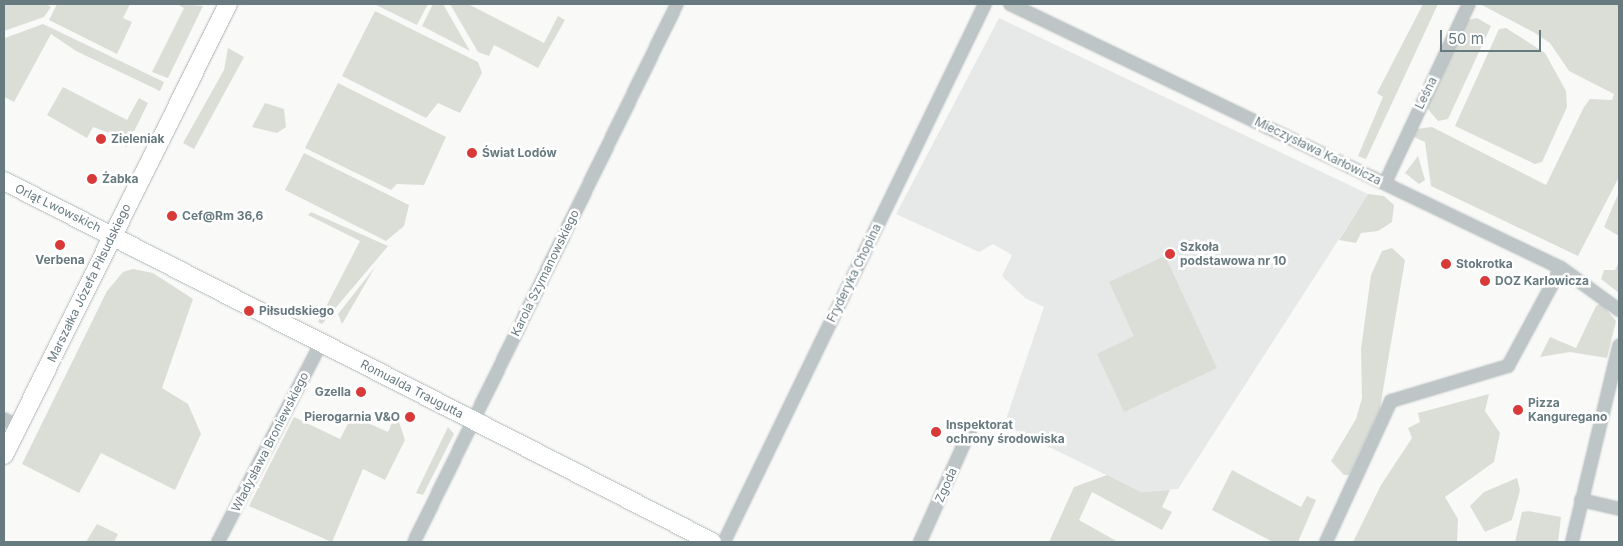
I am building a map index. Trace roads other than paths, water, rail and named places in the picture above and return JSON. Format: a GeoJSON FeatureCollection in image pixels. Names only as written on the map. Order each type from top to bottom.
{"type":"FeatureCollection","features":[{"type":"Feature","properties":{"kind":"main road","name":"Marszałka Józefa Piłsudskiego"},"geometry":{"type":"LineString","coordinates":[[4,454],[11,423],[113,235],[228,4]]}},
{"type":"Feature","properties":{"kind":"main road","name":"Orląt Lwowskich"},"geometry":{"type":"LineString","coordinates":[[4,181],[113,235]]}},
{"type":"Feature","properties":{"kind":"main road","name":"Romualda Traugutta"},"geometry":{"type":"LineString","coordinates":[[113,235],[472,421],[712,542]]}},
{"type":"Feature","properties":{"kind":"street","name":"Karola Szymanowskiego"},"geometry":{"type":"LineString","coordinates":[[414,542],[677,4]]}},
{"type":"Feature","properties":{"kind":"street","name":"Fryderyka Chopina"},"geometry":{"type":"LineString","coordinates":[[724,542],[985,4]]}},
{"type":"Feature","properties":{"kind":"street","name":"Mieczysława Karłowicza"},"geometry":{"type":"LineString","coordinates":[[1010,4],[1385,182],[1561,268],[1619,310]]}},
{"type":"Feature","properties":{"kind":"street","name":"Leśna"},"geometry":{"type":"LineString","coordinates":[[1385,182],[1468,4]]}},
{"type":"Feature","properties":{"kind":"street"},"geometry":{"type":"LineString","coordinates":[[1326,542],[1391,401],[1508,366],[1561,268]]}},
{"type":"Feature","properties":{"kind":"street","name":"Władysława Broniewskiego"},"geometry":{"type":"LineString","coordinates":[[218,542],[322,342]]}},
{"type":"Feature","properties":{"kind":"street"},"geometry":{"type":"LineString","coordinates":[[1572,542],[1619,346]]}},
{"type":"Feature","properties":{"kind":"street","name":"Zgoda"},"geometry":{"type":"LineString","coordinates":[[920,542],[971,428]]}},
{"type":"Feature","properties":{"kind":"street"},"geometry":{"type":"LineString","coordinates":[[1581,500],[1619,509]]}},
{"type":"Feature","properties":{"kind":"place","name":"Zieleniak"},"geometry":{"type":"Point","coordinates":[101,139]}},
{"type":"Feature","properties":{"kind":"place","name":"Świat Lodów"},"geometry":{"type":"Point","coordinates":[472,153]}},
{"type":"Feature","properties":{"kind":"place","name":"Żabka"},"geometry":{"type":"Point","coordinates":[92,179]}},
{"type":"Feature","properties":{"kind":"place","name":"Cef@Rm 36,6"},"geometry":{"type":"Point","coordinates":[172,216]}},
{"type":"Feature","properties":{"kind":"place","name":"Verbena"},"geometry":{"type":"Point","coordinates":[60,245]}},
{"type":"Feature","properties":{"kind":"place","name":"Szkoła podstawowa nr 10"},"geometry":{"type":"Point","coordinates":[1170,254]}},
{"type":"Feature","properties":{"kind":"place","name":"Stokrotka"},"geometry":{"type":"Point","coordinates":[1446,264]}},
{"type":"Feature","properties":{"kind":"place","name":"DOZ Karlowicza"},"geometry":{"type":"Point","coordinates":[1485,281]}},
{"type":"Feature","properties":{"kind":"place","name":"Piłsudskiego"},"geometry":{"type":"Point","coordinates":[249,311]}},
{"type":"Feature","properties":{"kind":"place","name":"Gzella"},"geometry":{"type":"Point","coordinates":[361,392]}},
{"type":"Feature","properties":{"kind":"place","name":"Pizza Kanguregano"},"geometry":{"type":"Point","coordinates":[1518,410]}},
{"type":"Feature","properties":{"kind":"place","name":"Pierogarnia V&O"},"geometry":{"type":"Point","coordinates":[410,417]}},
{"type":"Feature","properties":{"kind":"place","name":"Inspektorat ochrony środowiska"},"geometry":{"type":"Point","coordinates":[936,432]}}]}
